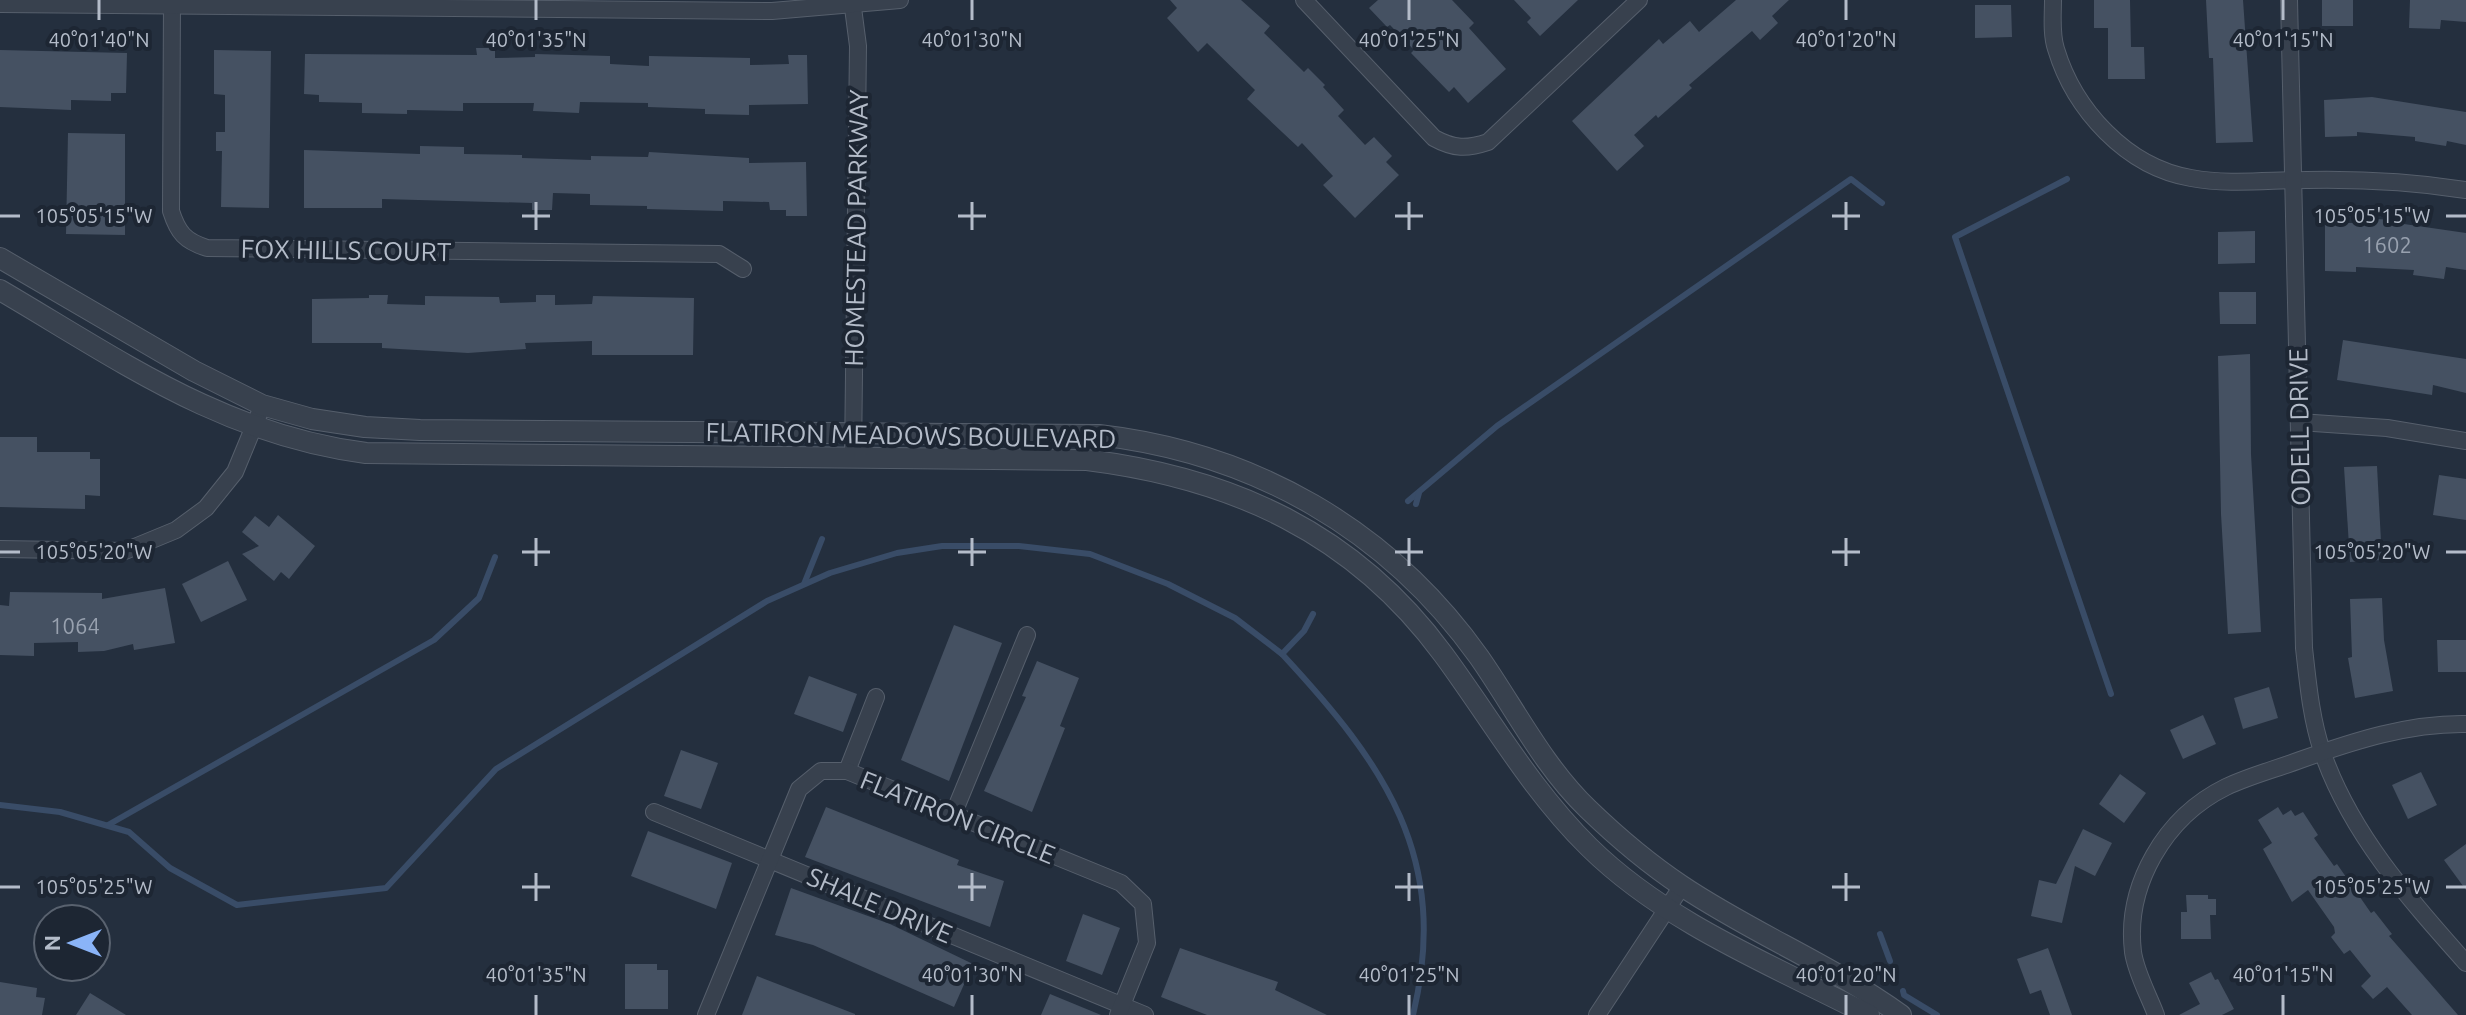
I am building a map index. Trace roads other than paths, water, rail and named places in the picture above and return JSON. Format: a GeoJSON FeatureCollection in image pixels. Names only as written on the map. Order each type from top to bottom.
{"type":"FeatureCollection","features":[{"type":"Feature","properties":{"kind":"street"},"geometry":{"type":"LineString","coordinates":[[0,4],[172,3],[757,11],[900,0]]}},
{"type":"Feature","properties":{"kind":"street"},"geometry":{"type":"LineString","coordinates":[[1304,0],[1434,138],[1450,147],[1470,148],[1488,142],[1639,0]]}},
{"type":"Feature","properties":{"kind":"street"},"geometry":{"type":"LineString","coordinates":[[2053,0],[2054,46],[2069,82],[2090,115],[2125,149],[2155,168],[2190,178],[2430,184],[2466,190]]}},
{"type":"Feature","properties":{"kind":"street","name":"ODELL DRIVE"},"geometry":{"type":"LineString","coordinates":[[2289,0],[2304,648],[2311,708],[2323,752],[2366,841],[2466,963]]}},
{"type":"Feature","properties":{"kind":"street","name":"FOX HILLS COURT"},"geometry":{"type":"LineString","coordinates":[[172,3],[171,211],[177,230],[189,243],[207,248],[719,254],[743,269]]}},
{"type":"Feature","properties":{"kind":"street","name":"HOMESTEAD PARKWAY"},"geometry":{"type":"LineString","coordinates":[[852,3],[858,46],[853,457]]}},
{"type":"Feature","properties":{"kind":"street","name":"FLATIRON MEADOWS BOULEVARD"},"geometry":{"type":"LineString","coordinates":[[0,258],[194,371],[262,405],[312,419],[393,428],[1073,434],[1125,438],[1216,458],[1299,495],[1364,536],[1432,599],[1478,656],[1549,764],[1587,808],[1682,886],[1901,1015]]}},
{"type":"Feature","properties":{"kind":"street","name":"FLATIRON MEADOWS BOULEVARD"},"geometry":{"type":"LineString","coordinates":[[0,290],[202,407],[286,439],[366,453],[1087,460],[1144,467],[1237,494],[1305,528],[1376,580],[1414,618],[1552,807],[1591,849],[1666,907],[1869,1015]]}},
{"type":"Feature","properties":{"kind":"street"},"geometry":{"type":"LineString","coordinates":[[0,549],[125,551],[176,530],[206,508],[235,472],[262,405]]}},
{"type":"Feature","properties":{"kind":"street"},"geometry":{"type":"LineString","coordinates":[[2299,422],[2387,428],[2466,441]]}},
{"type":"Feature","properties":{"kind":"street"},"geometry":{"type":"LineString","coordinates":[[953,815],[1027,635]]}},
{"type":"Feature","properties":{"kind":"street"},"geometry":{"type":"LineString","coordinates":[[847,771],[876,697]]}},
{"type":"Feature","properties":{"kind":"street"},"geometry":{"type":"LineString","coordinates":[[2156,1015],[2133,954],[2133,909],[2144,872],[2164,838],[2192,809],[2225,787],[2376,735],[2466,724]]}},
{"type":"Feature","properties":{"kind":"street","name":"FLATIRON CIRCLE"},"geometry":{"type":"LineString","coordinates":[[706,1015],[799,789],[821,771],[847,771],[1121,883],[1143,904],[1147,943],[1120,1010]]}},
{"type":"Feature","properties":{"kind":"street","name":"SHALE DRIVE"},"geometry":{"type":"LineString","coordinates":[[654,812],[1120,1010],[1145,1015]]}},
{"type":"Feature","properties":{"kind":"street"},"geometry":{"type":"LineString","coordinates":[[1597,1015],[1682,886]]}},
{"type":"Feature","properties":{"kind":"waterway"},"geometry":{"type":"LineString","coordinates":[[1408,501],[1497,426],[1851,179],[1882,203]]}},
{"type":"Feature","properties":{"kind":"waterway"},"geometry":{"type":"LineString","coordinates":[[2067,179],[1955,237],[2111,694]]}},
{"type":"Feature","properties":{"kind":"waterway"},"geometry":{"type":"LineString","coordinates":[[1416,504],[1419,493]]}},
{"type":"Feature","properties":{"kind":"waterway"},"geometry":{"type":"LineString","coordinates":[[804,584],[822,539]]}},
{"type":"Feature","properties":{"kind":"waterway"},"geometry":{"type":"LineString","coordinates":[[0,805],[60,812],[129,832],[170,868],[237,905],[386,888],[496,769],[767,601],[830,573],[897,553],[942,546],[1019,546],[1090,554],[1168,584],[1235,618],[1282,654],[1304,631],[1313,614]]}},
{"type":"Feature","properties":{"kind":"waterway"},"geometry":{"type":"LineString","coordinates":[[108,825],[434,640],[479,598],[495,557]]}},
{"type":"Feature","properties":{"kind":"waterway"},"geometry":{"type":"LineString","coordinates":[[1282,654],[1351,735],[1400,816],[1415,860],[1423,907],[1422,959],[1413,1015]]}},
{"type":"Feature","properties":{"kind":"waterway"},"geometry":{"type":"LineString","coordinates":[[1880,934],[1890,961]]}},
{"type":"Feature","properties":{"kind":"waterway"},"geometry":{"type":"LineString","coordinates":[[1903,991],[1904,995],[1937,1015]]}}]}
